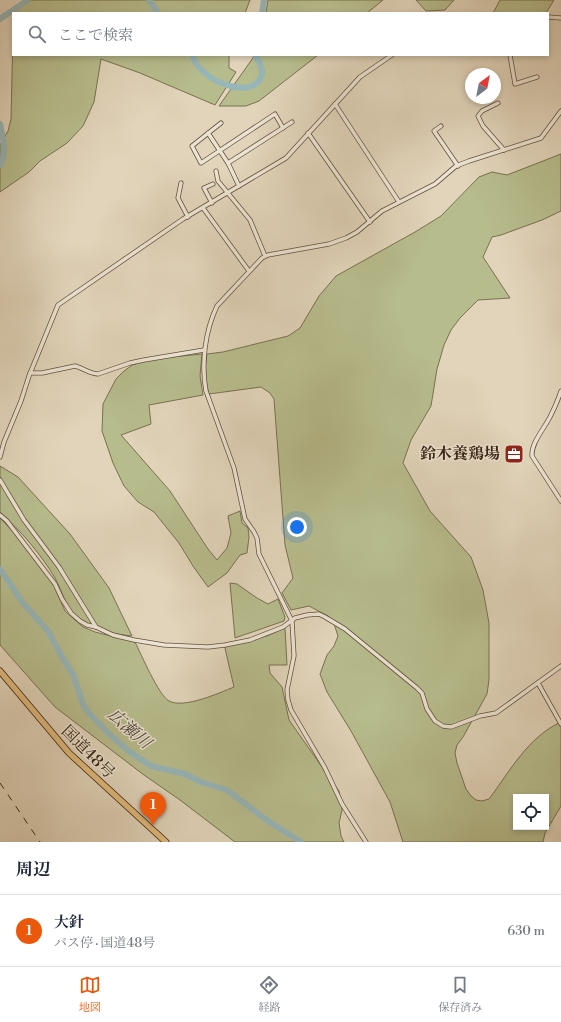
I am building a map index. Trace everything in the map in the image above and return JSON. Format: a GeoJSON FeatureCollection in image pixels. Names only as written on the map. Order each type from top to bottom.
{"type":"FeatureCollection","features":[{"type":"Feature","properties":{"kind":"highway","name":"国道48号"},"geometry":{"type":"LineString","coordinates":[[0,671],[68,753],[166,842]]}},
{"type":"Feature","properties":{"kind":"street"},"geometry":{"type":"LineString","coordinates":[[549,17],[561,18]]}},
{"type":"Feature","properties":{"kind":"street"},"geometry":{"type":"LineString","coordinates":[[0,457],[4,442],[21,401],[30,373],[58,305],[188,217],[286,158],[360,77],[391,56]]}},
{"type":"Feature","properties":{"kind":"street"},"geometry":{"type":"LineString","coordinates":[[510,56],[515,84],[537,77]]}},
{"type":"Feature","properties":{"kind":"street"},"geometry":{"type":"LineString","coordinates":[[335,104],[399,202]]}},
{"type":"Feature","properties":{"kind":"street"},"geometry":{"type":"LineString","coordinates":[[496,104],[482,111],[478,116],[483,126],[504,150]]}},
{"type":"Feature","properties":{"kind":"street"},"geometry":{"type":"LineString","coordinates":[[366,842],[342,804],[325,768],[291,710],[288,700],[287,690],[294,656],[292,621],[260,558],[254,532],[245,519],[234,468],[206,391],[204,379],[204,350],[214,312],[217,306],[256,262],[265,256],[329,244],[346,238],[357,232],[382,211],[435,184],[458,166],[469,161],[541,138],[561,111]]}},
{"type":"Feature","properties":{"kind":"street"},"geometry":{"type":"LineString","coordinates":[[221,123],[192,146],[201,163],[275,114],[283,128]]}},
{"type":"Feature","properties":{"kind":"street"},"geometry":{"type":"LineString","coordinates":[[228,163],[292,122]]}},
{"type":"Feature","properties":{"kind":"street"},"geometry":{"type":"LineString","coordinates":[[441,126],[434,131],[458,166]]}},
{"type":"Feature","properties":{"kind":"street"},"geometry":{"type":"LineString","coordinates":[[208,133],[228,163],[239,186]]}},
{"type":"Feature","properties":{"kind":"street"},"geometry":{"type":"LineString","coordinates":[[308,133],[370,222]]}},
{"type":"Feature","properties":{"kind":"street"},"geometry":{"type":"LineString","coordinates":[[216,171],[218,181],[250,220],[265,256]]}},
{"type":"Feature","properties":{"kind":"street"},"geometry":{"type":"LineString","coordinates":[[181,184],[178,198],[188,217]]}},
{"type":"Feature","properties":{"kind":"street"},"geometry":{"type":"LineString","coordinates":[[212,203],[204,188],[213,184]]}},
{"type":"Feature","properties":{"kind":"street"},"geometry":{"type":"LineString","coordinates":[[203,208],[249,271]]}},
{"type":"Feature","properties":{"kind":"street"},"geometry":{"type":"LineString","coordinates":[[30,373],[42,373],[75,366],[93,374],[98,374],[130,363],[204,350]]}},
{"type":"Feature","properties":{"kind":"street"},"geometry":{"type":"LineString","coordinates":[[561,391],[551,416],[534,446],[532,456],[561,501]]}},
{"type":"Feature","properties":{"kind":"street"},"geometry":{"type":"LineString","coordinates":[[0,480],[24,520],[59,567],[96,627]]}},
{"type":"Feature","properties":{"kind":"street"},"geometry":{"type":"LineString","coordinates":[[0,515],[7,521],[55,584],[71,613],[87,625],[134,640],[164,645],[208,647],[250,640],[283,627],[296,618],[319,614],[345,629],[417,688],[422,693],[430,715],[439,724],[448,727],[453,727],[480,716],[496,713],[561,666]]}},
{"type":"Feature","properties":{"kind":"street"},"geometry":{"type":"LineString","coordinates":[[538,682],[561,724]]}},
{"type":"Feature","properties":{"kind":"green space"},"geometry":{"type":"Polygon","coordinates":[[[23,0],[250,0],[245,12],[15,12],[15,9],[23,0]]]}},
{"type":"Feature","properties":{"kind":"green space"},"geometry":{"type":"Polygon","coordinates":[[[268,0],[383,0],[368,12],[266,12],[268,0]]]}},
{"type":"Feature","properties":{"kind":"green space"},"geometry":{"type":"Polygon","coordinates":[[[416,0],[454,0],[445,10],[426,11],[416,0]]]}},
{"type":"Feature","properties":{"kind":"green space"},"geometry":{"type":"Polygon","coordinates":[[[500,0],[554,0],[547,12],[494,12],[500,0]]]}},
{"type":"Feature","properties":{"kind":"green space"},"geometry":{"type":"Polygon","coordinates":[[[12,56],[229,56],[229,68],[236,72],[215,105],[140,73],[101,59],[94,102],[83,126],[67,143],[40,161],[29,172],[0,192],[0,145],[8,131],[11,119],[12,56]]]}},
{"type":"Feature","properties":{"kind":"green space"},"geometry":{"type":"Polygon","coordinates":[[[254,56],[317,56],[259,101],[246,106],[219,106],[254,56]]]}},
{"type":"Feature","properties":{"kind":"green space"},"geometry":{"type":"Polygon","coordinates":[[[561,154],[561,211],[542,220],[492,237],[483,257],[510,298],[478,300],[460,318],[451,330],[444,345],[437,369],[431,406],[411,440],[403,463],[430,511],[471,557],[483,590],[489,623],[489,680],[487,694],[457,745],[455,753],[466,789],[476,800],[482,801],[489,799],[512,766],[529,746],[549,728],[561,722],[561,806],[549,826],[549,794],[513,794],[513,830],[547,830],[543,842],[403,842],[390,802],[351,731],[327,692],[320,674],[327,655],[334,646],[338,636],[334,624],[328,616],[309,606],[291,610],[282,593],[293,578],[285,545],[274,399],[270,393],[261,387],[209,394],[204,375],[207,354],[223,352],[288,336],[300,328],[319,296],[336,276],[441,216],[479,177],[492,172],[507,175],[561,154]]]}},
{"type":"Feature","properties":{"kind":"green space"},"geometry":{"type":"Polygon","coordinates":[[[202,354],[200,376],[203,395],[149,405],[151,424],[121,435],[170,491],[208,549],[217,560],[227,548],[231,533],[228,516],[240,511],[242,523],[248,528],[249,537],[247,553],[240,555],[227,573],[208,587],[179,543],[154,512],[138,502],[124,486],[113,463],[102,431],[103,404],[116,379],[132,365],[152,359],[202,354]]]}},
{"type":"Feature","properties":{"kind":"green space"},"geometry":{"type":"Polygon","coordinates":[[[0,466],[18,477],[70,534],[109,588],[132,636],[112,633],[91,627],[75,616],[71,611],[55,578],[44,561],[23,535],[0,513],[0,466]]]}},
{"type":"Feature","properties":{"kind":"green space"},"geometry":{"type":"Polygon","coordinates":[[[0,518],[29,548],[53,584],[65,611],[83,627],[95,632],[135,642],[155,683],[165,698],[169,701],[175,703],[192,702],[234,687],[224,644],[267,636],[285,628],[287,665],[269,665],[270,673],[282,687],[289,720],[339,791],[342,810],[339,823],[341,836],[344,842],[235,842],[55,707],[0,645],[0,518]]]}},
{"type":"Feature","properties":{"kind":"green space"},"geometry":{"type":"Polygon","coordinates":[[[230,583],[237,584],[268,604],[278,599],[285,617],[284,621],[235,638],[230,583]]]}},
{"type":"Feature","properties":{"kind":"waterway"},"geometry":{"type":"LineString","coordinates":[[0,19],[28,0]]}},
{"type":"Feature","properties":{"kind":"waterway"},"geometry":{"type":"LineString","coordinates":[[149,0],[157,12]]}},
{"type":"Feature","properties":{"kind":"waterway"},"geometry":{"type":"LineString","coordinates":[[262,12],[264,0]]}},
{"type":"Feature","properties":{"kind":"waterway"},"geometry":{"type":"LineString","coordinates":[[192,56],[200,69],[209,76],[222,83],[238,87],[252,86],[258,82],[261,77],[261,65],[256,56]]}},
{"type":"Feature","properties":{"kind":"waterway","name":"広瀬川"},"geometry":{"type":"LineString","coordinates":[[0,124],[4,150],[0,165]]}},
{"type":"Feature","properties":{"kind":"waterway","name":"広瀬川"},"geometry":{"type":"LineString","coordinates":[[0,569],[23,603],[48,631],[73,674],[83,704],[88,712],[109,734],[130,752],[151,766],[185,774],[201,782],[227,790],[268,821],[301,842]]}},
{"type":"Feature","properties":{"kind":"railway"},"geometry":{"type":"LineString","coordinates":[[0,783],[40,842]]}},
{"type":"Feature","properties":{"kind":"place","name":"鈴木養鶏場"},"geometry":{"type":"Point","coordinates":[514,454]}},
{"type":"Feature","properties":{"kind":"place","name":"大針"},"geometry":{"type":"Point","coordinates":[153,825]}}]}
